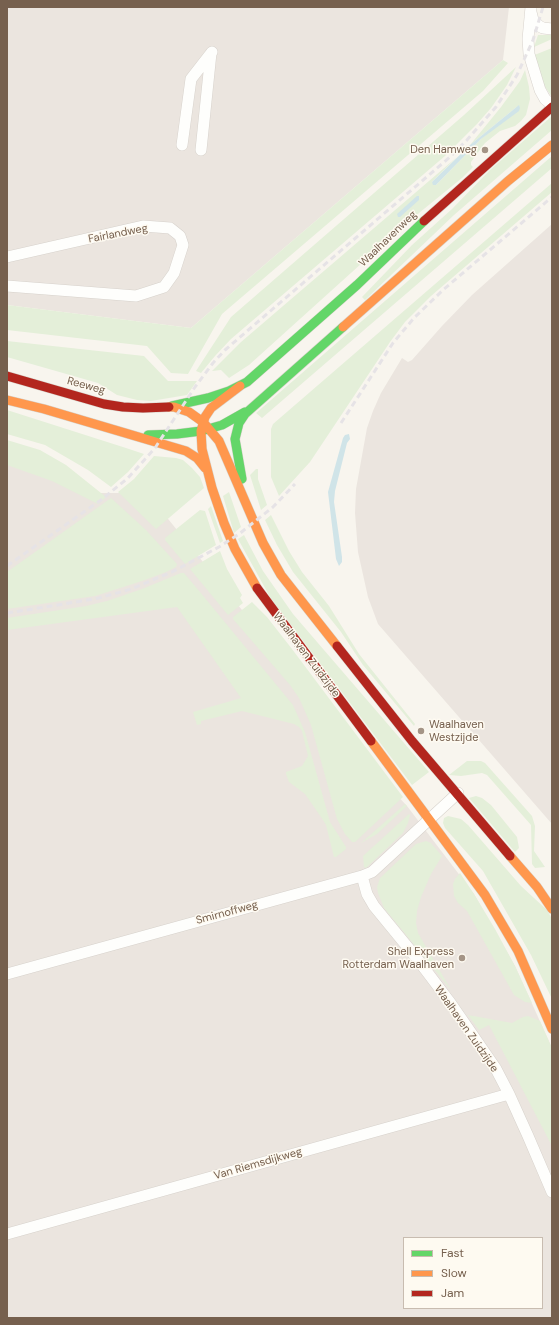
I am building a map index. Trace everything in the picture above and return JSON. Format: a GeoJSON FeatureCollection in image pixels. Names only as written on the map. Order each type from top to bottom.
{"type":"FeatureCollection","features":[{"type":"Feature","properties":{"kind":"main road","name":"Waalhavenweg"},"geometry":{"type":"LineString","coordinates":[[220,397],[240,386],[257,374],[284,351],[480,170],[552,106]]}},
{"type":"Feature","properties":{"kind":"main road"},"geometry":{"type":"LineString","coordinates":[[7,400],[44,409],[134,436],[212,431],[237,420],[270,393],[508,180],[552,145]]}},
{"type":"Feature","properties":{"kind":"main road","name":"Reeweg"},"geometry":{"type":"LineString","coordinates":[[7,376],[104,404],[130,408],[174,407],[182,409],[195,415],[212,431]]}},
{"type":"Feature","properties":{"kind":"main road","name":"Reeweg"},"geometry":{"type":"LineString","coordinates":[[161,407],[220,397]]}},
{"type":"Feature","properties":{"kind":"main road","name":"Waalhaven Zuidzijde"},"geometry":{"type":"LineString","coordinates":[[220,397],[208,412],[203,422],[200,431],[202,449],[209,476],[231,539],[241,562],[260,594],[491,904],[518,951],[552,1029]]}},
{"type":"Feature","properties":{"kind":"main road"},"geometry":{"type":"LineString","coordinates":[[237,420],[235,439],[239,466],[252,516],[263,543]]}},
{"type":"Feature","properties":{"kind":"main road"},"geometry":{"type":"LineString","coordinates":[[212,431],[222,447],[263,543],[281,576],[412,741],[537,887],[552,909]]}},
{"type":"Feature","properties":{"kind":"main road","name":"Waalhaven Zuidzijde"},"geometry":{"type":"LineString","coordinates":[[134,436],[186,451],[197,458],[204,466],[209,476]]}},
{"type":"Feature","properties":{"kind":"street"},"geometry":{"type":"LineString","coordinates":[[531,7],[535,22],[543,28],[552,29]]}},
{"type":"Feature","properties":{"kind":"street"},"geometry":{"type":"LineString","coordinates":[[531,7],[528,39],[529,54],[540,90],[552,106]]}},
{"type":"Feature","properties":{"kind":"street"},"geometry":{"type":"LineString","coordinates":[[182,145],[191,79],[212,52],[201,150]]}},
{"type":"Feature","properties":{"kind":"street"},"geometry":{"type":"LineString","coordinates":[[533,124],[540,107],[540,90]]}},
{"type":"Feature","properties":{"kind":"street","name":"Fairlandweg"},"geometry":{"type":"LineString","coordinates":[[7,257],[143,226],[170,228],[180,236],[183,245],[174,272],[164,287],[136,296],[7,286]]}},
{"type":"Feature","properties":{"kind":"street"},"geometry":{"type":"LineString","coordinates":[[429,819],[458,793]]}},
{"type":"Feature","properties":{"kind":"street","name":"Smirnoffweg"},"geometry":{"type":"LineString","coordinates":[[7,974],[362,876],[372,872],[429,819]]}},
{"type":"Feature","properties":{"kind":"street","name":"Waalhaven Zuidzijde"},"geometry":{"type":"LineString","coordinates":[[362,876],[374,906],[415,956],[488,1058],[509,1094],[552,1192]]}},
{"type":"Feature","properties":{"kind":"street","name":"Van Riemsdijkweg"},"geometry":{"type":"LineString","coordinates":[[7,1234],[509,1094]]}},
{"type":"Feature","properties":{"kind":"shaded area"},"geometry":{"type":"Polygon","coordinates":[[[7,7],[509,7],[503,60],[191,328],[7,305],[7,7]]]}},
{"type":"Feature","properties":{"kind":"shaded area"},"geometry":{"type":"Polygon","coordinates":[[[519,105],[519,111],[481,139],[436,185],[433,185],[432,182],[470,145],[519,105]]]}},
{"type":"Feature","properties":{"kind":"shaded area"},"geometry":{"type":"Polygon","coordinates":[[[417,196],[419,196],[419,200],[400,217],[398,217],[397,214],[417,196]]]}},
{"type":"Feature","properties":{"kind":"shaded area"},"geometry":{"type":"Polygon","coordinates":[[[552,224],[552,824],[378,624],[368,597],[358,552],[355,513],[356,489],[367,428],[381,393],[402,358],[408,362],[412,360],[472,295],[552,224]]]}},
{"type":"Feature","properties":{"kind":"shaded area"},"geometry":{"type":"Polygon","coordinates":[[[349,434],[350,439],[347,443],[335,491],[334,502],[342,557],[342,562],[339,566],[336,559],[328,492],[343,438],[345,435],[349,434]]]}},
{"type":"Feature","properties":{"kind":"shaded area"},"geometry":{"type":"Polygon","coordinates":[[[7,460],[86,493],[147,493],[363,759],[407,806],[474,894],[515,966],[552,1048],[552,1318],[7,1318],[7,460]]]}},
{"type":"Feature","properties":{"kind":"green space"},"geometry":{"type":"Polygon","coordinates":[[[538,35],[552,35],[552,39],[534,47],[538,35]]]}},
{"type":"Feature","properties":{"kind":"green space"},"geometry":{"type":"Polygon","coordinates":[[[552,48],[552,97],[540,80],[532,56],[552,48]]]}},
{"type":"Feature","properties":{"kind":"green space"},"geometry":{"type":"Polygon","coordinates":[[[503,60],[508,63],[483,91],[222,314],[188,374],[171,373],[147,346],[7,330],[7,305],[191,328],[503,60]]]}},
{"type":"Feature","properties":{"kind":"green space"},"geometry":{"type":"Polygon","coordinates":[[[516,67],[507,85],[491,108],[445,156],[231,339],[201,373],[196,371],[231,317],[464,115],[516,67]]]}},
{"type":"Feature","properties":{"kind":"green space"},"geometry":{"type":"Polygon","coordinates":[[[525,70],[530,99],[526,115],[515,126],[500,131],[485,143],[471,162],[473,167],[462,178],[403,226],[249,365],[229,378],[221,370],[212,371],[241,342],[457,157],[432,182],[436,185],[481,139],[519,105],[470,145],[501,107],[520,81],[525,70]]]}},
{"type":"Feature","properties":{"kind":"green space"},"geometry":{"type":"Polygon","coordinates":[[[552,116],[552,130],[454,215],[365,300],[362,297],[412,245],[452,209],[490,170],[552,116]]]}},
{"type":"Feature","properties":{"kind":"green space"},"geometry":{"type":"Polygon","coordinates":[[[552,156],[552,168],[262,418],[256,413],[552,156]]]}},
{"type":"Feature","properties":{"kind":"green space"},"geometry":{"type":"Polygon","coordinates":[[[552,183],[552,192],[431,296],[405,322],[310,462],[279,496],[271,477],[271,429],[273,424],[552,183]]]}},
{"type":"Feature","properties":{"kind":"green space"},"geometry":{"type":"Polygon","coordinates":[[[7,341],[144,356],[168,381],[197,381],[187,395],[151,401],[137,400],[117,395],[98,383],[7,357],[7,341]]]}},
{"type":"Feature","properties":{"kind":"green space"},"geometry":{"type":"Polygon","coordinates":[[[7,410],[144,454],[128,472],[111,487],[88,470],[45,445],[7,434],[7,410]]]}},
{"type":"Feature","properties":{"kind":"green space"},"geometry":{"type":"Polygon","coordinates":[[[7,440],[40,450],[66,465],[106,497],[98,504],[52,481],[7,465],[7,440]]]}},
{"type":"Feature","properties":{"kind":"green space"},"geometry":{"type":"Polygon","coordinates":[[[154,456],[183,460],[200,477],[204,488],[156,529],[118,492],[134,479],[154,456]]]}},
{"type":"Feature","properties":{"kind":"green space"},"geometry":{"type":"Polygon","coordinates":[[[258,469],[258,479],[267,505],[261,510],[250,475],[258,469]]]}},
{"type":"Feature","properties":{"kind":"green space"},"geometry":{"type":"Polygon","coordinates":[[[229,492],[241,527],[234,533],[223,496],[229,492]]]}},
{"type":"Feature","properties":{"kind":"green space"},"geometry":{"type":"Polygon","coordinates":[[[111,498],[146,530],[177,564],[176,567],[142,581],[95,596],[7,609],[7,572],[111,498]]]}},
{"type":"Feature","properties":{"kind":"green space"},"geometry":{"type":"Polygon","coordinates":[[[211,506],[223,541],[220,543],[208,509],[211,506]]]}},
{"type":"Feature","properties":{"kind":"green space"},"geometry":{"type":"Polygon","coordinates":[[[200,510],[205,511],[216,545],[185,564],[165,540],[165,538],[200,510]]]}},
{"type":"Feature","properties":{"kind":"green space"},"geometry":{"type":"Polygon","coordinates":[[[271,515],[289,551],[302,572],[329,606],[359,654],[415,724],[414,726],[363,665],[341,632],[293,572],[277,545],[265,520],[271,515]]]}},
{"type":"Feature","properties":{"kind":"green space"},"geometry":{"type":"Polygon","coordinates":[[[244,535],[263,571],[293,614],[429,772],[412,785],[270,597],[238,539],[244,535]]]}},
{"type":"Feature","properties":{"kind":"green space"},"geometry":{"type":"Polygon","coordinates":[[[220,551],[227,569],[242,595],[240,598],[243,603],[228,615],[190,569],[220,551]]]}},
{"type":"Feature","properties":{"kind":"green space"},"geometry":{"type":"Polygon","coordinates":[[[184,573],[293,705],[305,732],[330,822],[346,847],[346,849],[336,857],[334,857],[326,825],[323,820],[305,794],[289,782],[286,774],[286,772],[302,766],[308,756],[302,731],[299,727],[294,724],[242,711],[201,721],[201,724],[197,725],[193,712],[241,698],[177,607],[7,630],[7,618],[86,606],[107,601],[184,573]]]}},
{"type":"Feature","properties":{"kind":"green space"},"geometry":{"type":"Polygon","coordinates":[[[252,602],[267,617],[292,649],[403,797],[355,842],[352,842],[345,834],[337,819],[311,725],[299,698],[290,685],[233,619],[233,617],[252,602]]]}},
{"type":"Feature","properties":{"kind":"green space"},"geometry":{"type":"Polygon","coordinates":[[[467,761],[481,761],[485,763],[532,816],[535,826],[534,851],[545,867],[535,868],[532,864],[531,825],[487,775],[482,773],[461,776],[449,775],[467,761]]]}},
{"type":"Feature","properties":{"kind":"green space"},"geometry":{"type":"Polygon","coordinates":[[[476,796],[482,798],[491,805],[517,837],[519,848],[515,852],[469,798],[476,796]]]}},
{"type":"Feature","properties":{"kind":"green space"},"geometry":{"type":"Polygon","coordinates":[[[405,804],[407,806],[377,834],[361,843],[405,804]]]}},
{"type":"Feature","properties":{"kind":"green space"},"geometry":{"type":"Polygon","coordinates":[[[409,814],[408,823],[403,833],[366,868],[364,867],[363,856],[409,814]]]}},
{"type":"Feature","properties":{"kind":"green space"},"geometry":{"type":"Polygon","coordinates":[[[448,816],[461,819],[468,825],[521,886],[547,910],[552,919],[552,999],[531,955],[483,871],[445,828],[443,823],[444,818],[448,816]]]}},
{"type":"Feature","properties":{"kind":"green space"},"geometry":{"type":"Polygon","coordinates":[[[426,841],[431,843],[442,856],[431,874],[421,897],[417,911],[416,923],[418,933],[451,990],[384,908],[378,893],[377,887],[380,878],[416,844],[426,841]]]}},
{"type":"Feature","properties":{"kind":"green space"},"geometry":{"type":"Polygon","coordinates":[[[460,873],[495,929],[515,966],[532,1003],[525,1002],[514,995],[467,911],[458,903],[454,896],[453,884],[460,873]]]}},
{"type":"Feature","properties":{"kind":"green space"},"geometry":{"type":"Polygon","coordinates":[[[468,1015],[512,1023],[528,1016],[540,1021],[552,1048],[552,1146],[489,1025],[479,1030],[468,1015]]]}},
{"type":"Feature","properties":{"kind":"railway"},"geometry":{"type":"LineString","coordinates":[[7,566],[101,500],[128,478],[155,448],[195,387],[225,350],[450,157],[467,140],[496,107],[517,75],[533,40],[543,7]]}},
{"type":"Feature","properties":{"kind":"railway"},"geometry":{"type":"LineString","coordinates":[[341,423],[393,343],[414,318],[443,290],[552,197]]}},
{"type":"Feature","properties":{"kind":"railway"},"geometry":{"type":"LineString","coordinates":[[7,613],[99,598],[131,589],[172,572],[219,547],[239,534],[273,507],[295,484]]}},
{"type":"Feature","properties":{"kind":"traffic: fast"},"geometry":{"type":"LineString","coordinates":[[172,406],[208,398],[229,391],[247,382],[357,285],[424,221]]}},
{"type":"Feature","properties":{"kind":"traffic: fast"},"geometry":{"type":"LineString","coordinates":[[242,479],[235,439],[239,423],[245,414],[343,327]]}},
{"type":"Feature","properties":{"kind":"traffic: fast"},"geometry":{"type":"LineString","coordinates":[[148,435],[201,431],[222,425],[245,412]]}},
{"type":"Feature","properties":{"kind":"traffic: slow"},"geometry":{"type":"LineString","coordinates":[[343,327],[508,181],[552,145]]}},
{"type":"Feature","properties":{"kind":"traffic: slow"},"geometry":{"type":"LineString","coordinates":[[240,386],[211,408],[205,417],[201,431],[202,449],[212,488],[224,523],[235,549],[257,588]]}},
{"type":"Feature","properties":{"kind":"traffic: slow"},"geometry":{"type":"LineString","coordinates":[[7,400],[44,409],[186,451],[197,458],[205,468]]}},
{"type":"Feature","properties":{"kind":"traffic: slow"},"geometry":{"type":"LineString","coordinates":[[169,407],[174,407],[189,412],[203,422],[219,441],[263,543],[281,575],[337,646]]}},
{"type":"Feature","properties":{"kind":"traffic: slow"},"geometry":{"type":"LineString","coordinates":[[371,741],[485,895],[518,951],[552,1029]]}},
{"type":"Feature","properties":{"kind":"traffic: slow"},"geometry":{"type":"LineString","coordinates":[[510,856],[537,887],[552,909]]}},
{"type":"Feature","properties":{"kind":"traffic: jam"},"geometry":{"type":"LineString","coordinates":[[424,221],[552,107]]}},
{"type":"Feature","properties":{"kind":"traffic: jam"},"geometry":{"type":"LineString","coordinates":[[7,376],[104,404],[143,408],[169,407]]}},
{"type":"Feature","properties":{"kind":"traffic: jam"},"geometry":{"type":"LineString","coordinates":[[257,588],[371,741]]}},
{"type":"Feature","properties":{"kind":"traffic: jam"},"geometry":{"type":"LineString","coordinates":[[337,646],[412,741],[510,856]]}},
{"type":"Feature","properties":{"kind":"place","name":"Den Hamweg"},"geometry":{"type":"Point","coordinates":[485,150]}},
{"type":"Feature","properties":{"kind":"place","name":"Waalhaven Westzijde"},"geometry":{"type":"Point","coordinates":[421,731]}},
{"type":"Feature","properties":{"kind":"place","name":"Shell Express Rotterdam Waalhaven"},"geometry":{"type":"Point","coordinates":[462,958]}}]}
